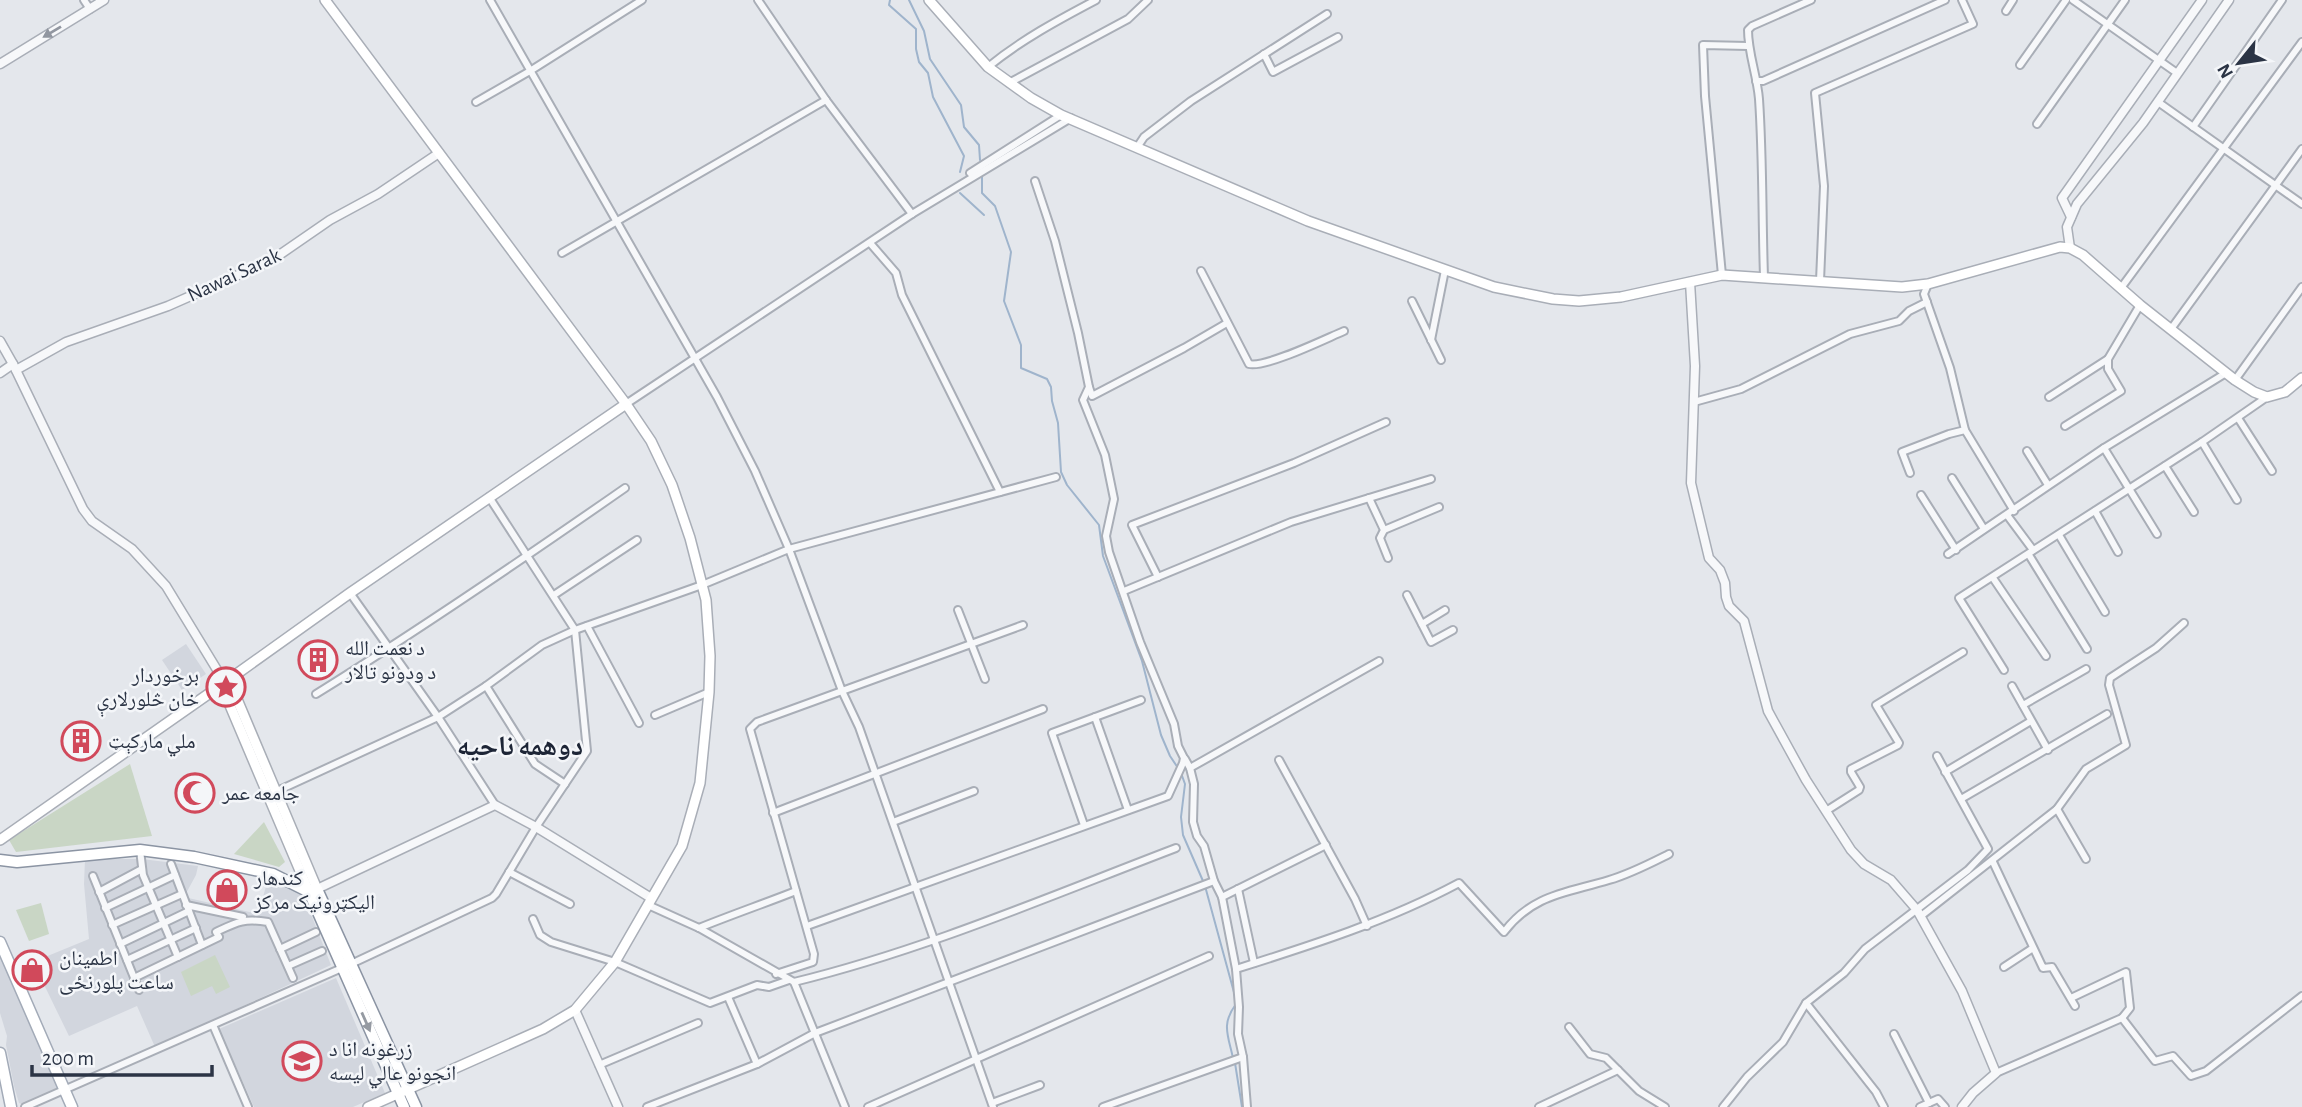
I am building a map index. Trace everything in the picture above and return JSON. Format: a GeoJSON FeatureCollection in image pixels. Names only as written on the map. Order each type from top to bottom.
{"type":"FeatureCollection","features":[{"type":"Feature","properties":{"kind":"main road"},"geometry":{"type":"LineString","coordinates":[[325,0],[651,441],[672,485],[690,538],[706,600],[710,656],[700,783],[682,846],[615,962],[575,1010],[543,1029],[368,1107]]}},
{"type":"Feature","properties":{"kind":"main road"},"geometry":{"type":"LineString","coordinates":[[929,0],[988,66],[1031,98],[1066,116],[1308,221],[1494,287],[1553,299],[1579,301],[1621,297],[1722,275],[1902,287],[1928,284],[2037,252],[2060,247],[2070,248],[2083,255],[2140,305],[2254,392],[2267,397],[2285,392],[2302,378]]}},
{"type":"Feature","properties":{"kind":"main road"},"geometry":{"type":"LineString","coordinates":[[230,694],[220,694],[218,682],[626,404]]}},
{"type":"Feature","properties":{"kind":"main road"},"geometry":{"type":"LineString","coordinates":[[227,678],[236,686],[230,694]]}},
{"type":"Feature","properties":{"kind":"main road"},"geometry":{"type":"LineString","coordinates":[[0,839],[217,688]]}},
{"type":"Feature","properties":{"kind":"main road"},"geometry":{"type":"LineString","coordinates":[[230,694],[271,794],[403,1091],[416,1107]]}},
{"type":"Feature","properties":{"kind":"main road"},"geometry":{"type":"LineString","coordinates":[[0,868],[0,861],[17,862],[140,850],[194,857],[273,874],[313,890]]}},
{"type":"Feature","properties":{"kind":"main road"},"geometry":{"type":"LineString","coordinates":[[0,942],[72,1107]]}},
{"type":"Feature","properties":{"kind":"main road"},"geometry":{"type":"LineString","coordinates":[[0,1053],[4,1093],[11,1107]]}},
{"type":"Feature","properties":{"kind":"main road"},"geometry":{"type":"LineString","coordinates":[[403,1091],[404,1107]]}},
{"type":"Feature","properties":{"kind":"street"},"geometry":{"type":"LineString","coordinates":[[84,0],[90,9]]}},
{"type":"Feature","properties":{"kind":"street"},"geometry":{"type":"LineString","coordinates":[[0,64],[104,0]]}},
{"type":"Feature","properties":{"kind":"street"},"geometry":{"type":"LineString","coordinates":[[489,0],[695,358],[755,471],[789,549],[842,691],[859,727],[993,1105],[1040,1085]]}},
{"type":"Feature","properties":{"kind":"street"},"geometry":{"type":"LineString","coordinates":[[476,102],[642,0]]}},
{"type":"Feature","properties":{"kind":"street"},"geometry":{"type":"LineString","coordinates":[[758,0],[826,100],[912,214]]}},
{"type":"Feature","properties":{"kind":"street"},"geometry":{"type":"LineString","coordinates":[[988,66],[1051,23],[1096,0]]}},
{"type":"Feature","properties":{"kind":"street"},"geometry":{"type":"LineString","coordinates":[[1009,83],[1128,19],[1148,0]]}},
{"type":"Feature","properties":{"kind":"street"},"geometry":{"type":"LineString","coordinates":[[1764,277],[1759,97],[1748,46],[1748,30],[1811,0]]}},
{"type":"Feature","properties":{"kind":"street"},"geometry":{"type":"LineString","coordinates":[[1756,81],[1763,81],[1945,0]]}},
{"type":"Feature","properties":{"kind":"street"},"geometry":{"type":"LineString","coordinates":[[1820,281],[1824,186],[1815,93],[1973,24],[1962,0]]}},
{"type":"Feature","properties":{"kind":"street"},"geometry":{"type":"LineString","coordinates":[[2006,11],[2013,0]]}},
{"type":"Feature","properties":{"kind":"street"},"geometry":{"type":"LineString","coordinates":[[2020,65],[2066,0]]}},
{"type":"Feature","properties":{"kind":"street"},"geometry":{"type":"LineString","coordinates":[[2073,0],[2178,73]]}},
{"type":"Feature","properties":{"kind":"street"},"geometry":{"type":"LineString","coordinates":[[2037,124],[2125,0]]}},
{"type":"Feature","properties":{"kind":"street"},"geometry":{"type":"LineString","coordinates":[[2071,216],[2062,198],[2202,0]]}},
{"type":"Feature","properties":{"kind":"street"},"geometry":{"type":"LineString","coordinates":[[2070,248],[2067,227],[2077,204],[2143,123],[2229,0]]}},
{"type":"Feature","properties":{"kind":"street"},"geometry":{"type":"LineString","coordinates":[[2193,127],[2282,0]]}},
{"type":"Feature","properties":{"kind":"street"},"geometry":{"type":"LineString","coordinates":[[1138,146],[1144,137],[1191,101],[1327,14]]}},
{"type":"Feature","properties":{"kind":"street"},"geometry":{"type":"LineString","coordinates":[[1264,54],[1273,72],[1338,37]]}},
{"type":"Feature","properties":{"kind":"street"},"geometry":{"type":"LineString","coordinates":[[2120,288],[2302,42]]}},
{"type":"Feature","properties":{"kind":"street"},"geometry":{"type":"LineString","coordinates":[[1722,275],[1705,96],[1703,46],[1748,46]]}},
{"type":"Feature","properties":{"kind":"street"},"geometry":{"type":"LineString","coordinates":[[562,253],[826,100]]}},
{"type":"Feature","properties":{"kind":"street"},"geometry":{"type":"LineString","coordinates":[[2158,102],[2302,204]]}},
{"type":"Feature","properties":{"kind":"street"},"geometry":{"type":"LineString","coordinates":[[626,404],[947,191],[1066,116]]}},
{"type":"Feature","properties":{"kind":"street"},"geometry":{"type":"LineString","coordinates":[[2171,329],[2302,149]]}},
{"type":"Feature","properties":{"kind":"street","name":"Nawai Sarak"},"geometry":{"type":"LineString","coordinates":[[0,373],[66,342],[168,306],[272,260],[330,220],[378,194],[439,153]]}},
{"type":"Feature","properties":{"kind":"street"},"geometry":{"type":"LineString","coordinates":[[1035,181],[1055,241],[1092,396],[1227,323]]}},
{"type":"Feature","properties":{"kind":"street"},"geometry":{"type":"LineString","coordinates":[[870,243],[896,273],[902,295],[1000,492]]}},
{"type":"Feature","properties":{"kind":"street"},"geometry":{"type":"LineString","coordinates":[[1431,340],[1445,270]]}},
{"type":"Feature","properties":{"kind":"street"},"geometry":{"type":"LineString","coordinates":[[1200,271],[1249,364],[1273,362],[1344,331]]}},
{"type":"Feature","properties":{"kind":"street"},"geometry":{"type":"LineString","coordinates":[[1690,282],[1695,366],[1691,483],[1709,558],[1720,570],[1729,606],[1744,621],[1768,711],[1806,780],[1851,850],[1864,864],[1891,880],[1919,913],[1962,991],[1996,1073]]}},
{"type":"Feature","properties":{"kind":"street"},"geometry":{"type":"LineString","coordinates":[[1928,284],[1924,294],[1950,368],[1965,430],[2014,511]]}},
{"type":"Feature","properties":{"kind":"street"},"geometry":{"type":"LineString","coordinates":[[2235,380],[2302,287]]}},
{"type":"Feature","properties":{"kind":"street"},"geometry":{"type":"LineString","coordinates":[[1412,301],[1441,360]]}},
{"type":"Feature","properties":{"kind":"street"},"geometry":{"type":"LineString","coordinates":[[1694,402],[1741,389],[1850,334],[1899,321],[1909,311],[1927,302]]}},
{"type":"Feature","properties":{"kind":"street"},"geometry":{"type":"LineString","coordinates":[[2049,397],[2108,359],[2140,305]]}},
{"type":"Feature","properties":{"kind":"street"},"geometry":{"type":"LineString","coordinates":[[0,341],[83,509],[92,521],[132,549],[166,586],[227,678]]}},
{"type":"Feature","properties":{"kind":"street"},"geometry":{"type":"LineString","coordinates":[[2065,426],[2121,391],[2108,369],[2108,359]]}},
{"type":"Feature","properties":{"kind":"street"},"geometry":{"type":"LineString","coordinates":[[1948,554],[2104,448],[2226,373]]}},
{"type":"Feature","properties":{"kind":"street"},"geometry":{"type":"LineString","coordinates":[[1089,387],[1083,400],[1105,455],[1114,499],[1106,536],[1109,552],[1140,642],[1174,724],[1178,746],[1190,768],[1194,784],[1193,822],[1222,897],[1236,968],[1239,1007],[1237,1059],[1247,1107]]}},
{"type":"Feature","properties":{"kind":"street"},"geometry":{"type":"LineString","coordinates":[[2004,670],[1959,598],[2202,442],[2267,397]]}},
{"type":"Feature","properties":{"kind":"street"},"geometry":{"type":"LineString","coordinates":[[2238,418],[2272,471]]}},
{"type":"Feature","properties":{"kind":"street"},"geometry":{"type":"LineString","coordinates":[[1158,577],[1132,525],[1294,463],[1386,422]]}},
{"type":"Feature","properties":{"kind":"street"},"geometry":{"type":"LineString","coordinates":[[1910,473],[1902,452],[1965,430]]}},
{"type":"Feature","properties":{"kind":"street"},"geometry":{"type":"LineString","coordinates":[[2202,442],[2238,500]]}},
{"type":"Feature","properties":{"kind":"street"},"geometry":{"type":"LineString","coordinates":[[2104,448],[2157,534]]}},
{"type":"Feature","properties":{"kind":"street"},"geometry":{"type":"LineString","coordinates":[[2026,451],[2048,485]]}},
{"type":"Feature","properties":{"kind":"street"},"geometry":{"type":"LineString","coordinates":[[2165,466],[2194,512]]}},
{"type":"Feature","properties":{"kind":"street"},"geometry":{"type":"LineString","coordinates":[[271,794],[438,717],[541,645],[575,630],[702,585],[789,549],[1056,477]]}},
{"type":"Feature","properties":{"kind":"street"},"geometry":{"type":"LineString","coordinates":[[1952,478],[1984,529]]}},
{"type":"Feature","properties":{"kind":"street"},"geometry":{"type":"LineString","coordinates":[[1124,591],[1291,522],[1431,479]]}},
{"type":"Feature","properties":{"kind":"street"},"geometry":{"type":"LineString","coordinates":[[316,694],[390,648],[625,488]]}},
{"type":"Feature","properties":{"kind":"street"},"geometry":{"type":"LineString","coordinates":[[1921,495],[1956,550]]}},
{"type":"Feature","properties":{"kind":"street"},"geometry":{"type":"LineString","coordinates":[[25,1107],[347,966],[492,898],[587,751],[575,630],[489,497]]}},
{"type":"Feature","properties":{"kind":"street"},"geometry":{"type":"LineString","coordinates":[[1369,498],[1384,530]]}},
{"type":"Feature","properties":{"kind":"street"},"geometry":{"type":"LineString","coordinates":[[1388,558],[1380,538],[1384,530],[1439,507]]}},
{"type":"Feature","properties":{"kind":"street"},"geometry":{"type":"LineString","coordinates":[[2095,511],[2118,552]]}},
{"type":"Feature","properties":{"kind":"street"},"geometry":{"type":"LineString","coordinates":[[2007,515],[2087,649]]}},
{"type":"Feature","properties":{"kind":"street"},"geometry":{"type":"LineString","coordinates":[[2059,535],[2105,612]]}},
{"type":"Feature","properties":{"kind":"street"},"geometry":{"type":"LineString","coordinates":[[554,595],[636,540]]}},
{"type":"Feature","properties":{"kind":"street"},"geometry":{"type":"LineString","coordinates":[[1993,578],[2046,656]]}},
{"type":"Feature","properties":{"kind":"street"},"geometry":{"type":"LineString","coordinates":[[350,593],[438,717],[495,804],[536,827],[649,901],[792,981],[845,1107]]}},
{"type":"Feature","properties":{"kind":"street"},"geometry":{"type":"LineString","coordinates":[[1407,595],[1432,643],[1453,630]]}},
{"type":"Feature","properties":{"kind":"street"},"geometry":{"type":"LineString","coordinates":[[958,610],[985,679]]}},
{"type":"Feature","properties":{"kind":"street"},"geometry":{"type":"LineString","coordinates":[[1422,624],[1445,610]]}},
{"type":"Feature","properties":{"kind":"street"},"geometry":{"type":"LineString","coordinates":[[1723,1107],[1747,1077],[1783,1042],[1806,1003],[1844,973],[1865,949],[1993,862],[2057,809],[2086,769],[2124,747],[2127,743],[2109,685],[2110,678],[2156,648],[2184,623]]}},
{"type":"Feature","properties":{"kind":"street"},"geometry":{"type":"LineString","coordinates":[[776,974],[813,962],[814,954],[750,729],[757,722],[1023,625]]}},
{"type":"Feature","properties":{"kind":"street"},"geometry":{"type":"LineString","coordinates":[[587,626],[639,723]]}},
{"type":"Feature","properties":{"kind":"street"},"geometry":{"type":"LineString","coordinates":[[1826,811],[1859,790],[1852,769],[1899,743],[1876,705],[1962,652]]}},
{"type":"Feature","properties":{"kind":"street"},"geometry":{"type":"LineString","coordinates":[[1190,768],[1379,661]]}},
{"type":"Feature","properties":{"kind":"street"},"geometry":{"type":"LineString","coordinates":[[2023,705],[2086,669]]}},
{"type":"Feature","properties":{"kind":"street"},"geometry":{"type":"LineString","coordinates":[[486,686],[535,764],[565,784]]}},
{"type":"Feature","properties":{"kind":"street"},"geometry":{"type":"LineString","coordinates":[[2012,686],[2048,750]]}},
{"type":"Feature","properties":{"kind":"street"},"geometry":{"type":"LineString","coordinates":[[655,715],[709,692]]}},
{"type":"Feature","properties":{"kind":"street"},"geometry":{"type":"LineString","coordinates":[[1084,825],[1052,733],[1141,700]]}},
{"type":"Feature","properties":{"kind":"street"},"geometry":{"type":"LineString","coordinates":[[773,813],[1043,709]]}},
{"type":"Feature","properties":{"kind":"street"},"geometry":{"type":"LineString","coordinates":[[1961,799],[2107,713]]}},
{"type":"Feature","properties":{"kind":"street"},"geometry":{"type":"LineString","coordinates":[[1095,717],[1128,810]]}},
{"type":"Feature","properties":{"kind":"street"},"geometry":{"type":"LineString","coordinates":[[1945,772],[2031,721]]}},
{"type":"Feature","properties":{"kind":"street"},"geometry":{"type":"LineString","coordinates":[[1919,913],[1988,849],[1937,756]]}},
{"type":"Feature","properties":{"kind":"street"},"geometry":{"type":"LineString","coordinates":[[1279,760],[1367,926]]}},
{"type":"Feature","properties":{"kind":"street"},"geometry":{"type":"LineString","coordinates":[[807,926],[1168,796],[1184,761]]}},
{"type":"Feature","properties":{"kind":"street"},"geometry":{"type":"LineString","coordinates":[[893,822],[974,791]]}},
{"type":"Feature","properties":{"kind":"street"},"geometry":{"type":"LineString","coordinates":[[313,890],[495,804]]}},
{"type":"Feature","properties":{"kind":"street"},"geometry":{"type":"LineString","coordinates":[[2057,809],[2087,859]]}},
{"type":"Feature","properties":{"kind":"street"},"geometry":{"type":"LineString","coordinates":[[1222,897],[1326,845]]}},
{"type":"Feature","properties":{"kind":"street"},"geometry":{"type":"LineString","coordinates":[[533,919],[540,936],[551,942],[615,962],[705,1002],[715,1002],[757,985],[769,987],[823,975],[934,939],[1176,848]]}},
{"type":"Feature","properties":{"kind":"street"},"geometry":{"type":"LineString","coordinates":[[140,850],[142,869],[149,889],[178,957]]}},
{"type":"Feature","properties":{"kind":"street"},"geometry":{"type":"LineString","coordinates":[[1236,968],[1367,926],[1415,907],[1459,883],[1504,932],[1525,909],[1540,901],[1564,891],[1632,873],[1669,854]]}},
{"type":"Feature","properties":{"kind":"street"},"geometry":{"type":"LineString","coordinates":[[1993,862],[2043,968],[2053,968],[2075,1006]]}},
{"type":"Feature","properties":{"kind":"street"},"geometry":{"type":"LineString","coordinates":[[171,864],[202,945]]}},
{"type":"Feature","properties":{"kind":"street"},"geometry":{"type":"LineString","coordinates":[[99,892],[142,869]]}},
{"type":"Feature","properties":{"kind":"street"},"geometry":{"type":"LineString","coordinates":[[509,872],[570,904]]}},
{"type":"Feature","properties":{"kind":"street"},"geometry":{"type":"LineString","coordinates":[[105,908],[175,875]]}},
{"type":"Feature","properties":{"kind":"street"},"geometry":{"type":"LineString","coordinates":[[93,876],[139,990]]}},
{"type":"Feature","properties":{"kind":"street"},"geometry":{"type":"LineString","coordinates":[[647,1107],[757,1063],[815,1033],[1214,881]]}},
{"type":"Feature","properties":{"kind":"street"},"geometry":{"type":"LineString","coordinates":[[1238,889],[1254,963]]}},
{"type":"Feature","properties":{"kind":"street"},"geometry":{"type":"LineString","coordinates":[[699,928],[796,891]]}},
{"type":"Feature","properties":{"kind":"street"},"geometry":{"type":"LineString","coordinates":[[112,925],[182,894]]}},
{"type":"Feature","properties":{"kind":"street"},"geometry":{"type":"LineString","coordinates":[[120,944],[188,908],[243,916]]}},
{"type":"Feature","properties":{"kind":"street"},"geometry":{"type":"LineString","coordinates":[[134,978],[219,937],[216,932],[249,919],[268,922],[293,978]]}},
{"type":"Feature","properties":{"kind":"street"},"geometry":{"type":"LineString","coordinates":[[127,960],[196,928]]}},
{"type":"Feature","properties":{"kind":"street"},"geometry":{"type":"LineString","coordinates":[[280,949],[316,932]]}},
{"type":"Feature","properties":{"kind":"street"},"geometry":{"type":"LineString","coordinates":[[2004,967],[2033,948]]}},
{"type":"Feature","properties":{"kind":"street"},"geometry":{"type":"LineString","coordinates":[[288,966],[322,951]]}},
{"type":"Feature","properties":{"kind":"street"},"geometry":{"type":"LineString","coordinates":[[868,1107],[1209,956]]}},
{"type":"Feature","properties":{"kind":"street"},"geometry":{"type":"LineString","coordinates":[[1962,1107],[1973,1093],[1996,1073],[2122,1018],[2130,1008],[2126,972],[2071,998]]}},
{"type":"Feature","properties":{"kind":"street"},"geometry":{"type":"LineString","coordinates":[[2122,1018],[2155,1061],[2173,1056],[2191,1076],[2206,1071],[2302,996]]}},
{"type":"Feature","properties":{"kind":"street"},"geometry":{"type":"LineString","coordinates":[[728,997],[757,1063]]}},
{"type":"Feature","properties":{"kind":"street"},"geometry":{"type":"LineString","coordinates":[[1806,1003],[1884,1107]]}},
{"type":"Feature","properties":{"kind":"street"},"geometry":{"type":"LineString","coordinates":[[575,1010],[618,1107]]}},
{"type":"Feature","properties":{"kind":"street"},"geometry":{"type":"LineString","coordinates":[[599,1065],[698,1023]]}},
{"type":"Feature","properties":{"kind":"street"},"geometry":{"type":"LineString","coordinates":[[213,1025],[248,1107]]}},
{"type":"Feature","properties":{"kind":"street"},"geometry":{"type":"LineString","coordinates":[[1569,1027],[1590,1054],[1606,1058],[1655,1105],[1665,1107]]}},
{"type":"Feature","properties":{"kind":"street"},"geometry":{"type":"LineString","coordinates":[[1894,1034],[1929,1103]]}},
{"type":"Feature","properties":{"kind":"street"},"geometry":{"type":"LineString","coordinates":[[1102,1107],[1237,1059]]}},
{"type":"Feature","properties":{"kind":"street"},"geometry":{"type":"LineString","coordinates":[[1539,1107],[1618,1070]]}},
{"type":"Feature","properties":{"kind":"street"},"geometry":{"type":"LineString","coordinates":[[1920,1107],[1938,1099],[1945,1107]]}},
{"type":"Feature","properties":{"kind":"shaded area"},"geometry":{"type":"Polygon","coordinates":[[[186,644],[206,674],[182,690],[162,660],[186,644]]]}},
{"type":"Feature","properties":{"kind":"shaded area"},"geometry":{"type":"Polygon","coordinates":[[[85,859],[142,859],[198,866],[184,897],[258,914],[267,883],[292,889],[300,894],[307,904],[331,965],[155,1047],[137,1006],[69,1036],[33,962],[89,939],[84,884],[85,859]]]}},
{"type":"Feature","properties":{"kind":"shaded area"},"geometry":{"type":"Polygon","coordinates":[[[0,957],[59,1091],[24,1105],[19,1103],[14,1086],[6,1045],[7,1036],[0,1013],[0,957]]]}},
{"type":"Feature","properties":{"kind":"shaded area","name":"زرغونه انا د انجونو عالي لیسه"},"geometry":{"type":"Polygon","coordinates":[[[336,978],[385,1093],[353,1107],[254,1107],[219,1029],[336,978]]]}},
{"type":"Feature","properties":{"kind":"green space"},"geometry":{"type":"Polygon","coordinates":[[[130,764],[152,836],[16,852],[9,840],[130,764]]]}},
{"type":"Feature","properties":{"kind":"green space"},"geometry":{"type":"Polygon","coordinates":[[[264,822],[285,862],[279,867],[234,854],[264,822]]]}},
{"type":"Feature","properties":{"kind":"green space"},"geometry":{"type":"Polygon","coordinates":[[[41,903],[49,934],[29,941],[16,910],[41,903]]]}},
{"type":"Feature","properties":{"kind":"green space"},"geometry":{"type":"Polygon","coordinates":[[[215,955],[230,987],[216,994],[212,986],[191,996],[181,972],[215,955]]]}},
{"type":"Feature","properties":{"kind":"waterway"},"geometry":{"type":"LineString","coordinates":[[890,0],[889,5],[916,29],[919,62],[928,73],[933,97],[964,156],[960,172]]}},
{"type":"Feature","properties":{"kind":"waterway"},"geometry":{"type":"LineString","coordinates":[[909,0],[924,31],[930,59],[961,105],[964,127],[979,145],[980,160]]}},
{"type":"Feature","properties":{"kind":"waterway"},"geometry":{"type":"LineString","coordinates":[[982,176],[982,193],[995,206],[1011,252],[1004,301],[1021,345],[1021,368],[1047,379],[1051,387],[1058,423],[1061,472],[1067,485],[1099,525],[1103,556],[1142,661],[1161,735],[1178,768]]}},
{"type":"Feature","properties":{"kind":"waterway"},"geometry":{"type":"LineString","coordinates":[[960,193],[984,215]]}},
{"type":"Feature","properties":{"kind":"waterway"},"geometry":{"type":"LineString","coordinates":[[1181,773],[1185,784],[1181,817],[1183,835],[1203,881]]}},
{"type":"Feature","properties":{"kind":"waterway"},"geometry":{"type":"LineString","coordinates":[[1205,886],[1235,996]]}},
{"type":"Feature","properties":{"kind":"waterway"},"geometry":{"type":"LineString","coordinates":[[1233,1058],[1227,1024],[1236,1004]]}},
{"type":"Feature","properties":{"kind":"waterway"},"geometry":{"type":"LineString","coordinates":[[1235,1063],[1242,1107]]}},
{"type":"Feature","properties":{"kind":"place","name":"د نعمت الله د ودونو تالار"},"geometry":{"type":"Point","coordinates":[318,660]}},
{"type":"Feature","properties":{"kind":"place","name":"برخوردار خان څلورلارې"},"geometry":{"type":"Point","coordinates":[226,687]}},
{"type":"Feature","properties":{"kind":"place","name":"ملي مارکېټ"},"geometry":{"type":"Point","coordinates":[81,741]}},
{"type":"Feature","properties":{"kind":"place","name":"جامعه عمر"},"geometry":{"type":"Point","coordinates":[195,793]}},
{"type":"Feature","properties":{"kind":"place","name":"کندهار الیکټرونیک مرکز"},"geometry":{"type":"Point","coordinates":[227,890]}},
{"type":"Feature","properties":{"kind":"place","name":"اطمینان ساعت پلورنځی"},"geometry":{"type":"Point","coordinates":[32,970]}},
{"type":"Feature","properties":{"kind":"place","name":"زرغونه انا د انجونو عالي لیسه"},"geometry":{"type":"Point","coordinates":[302,1061]}},
{"type":"Feature","properties":{"kind":"district","name":"دوهمه ناحیه"},"geometry":{"type":"Point","coordinates":[520,747]}}]}
